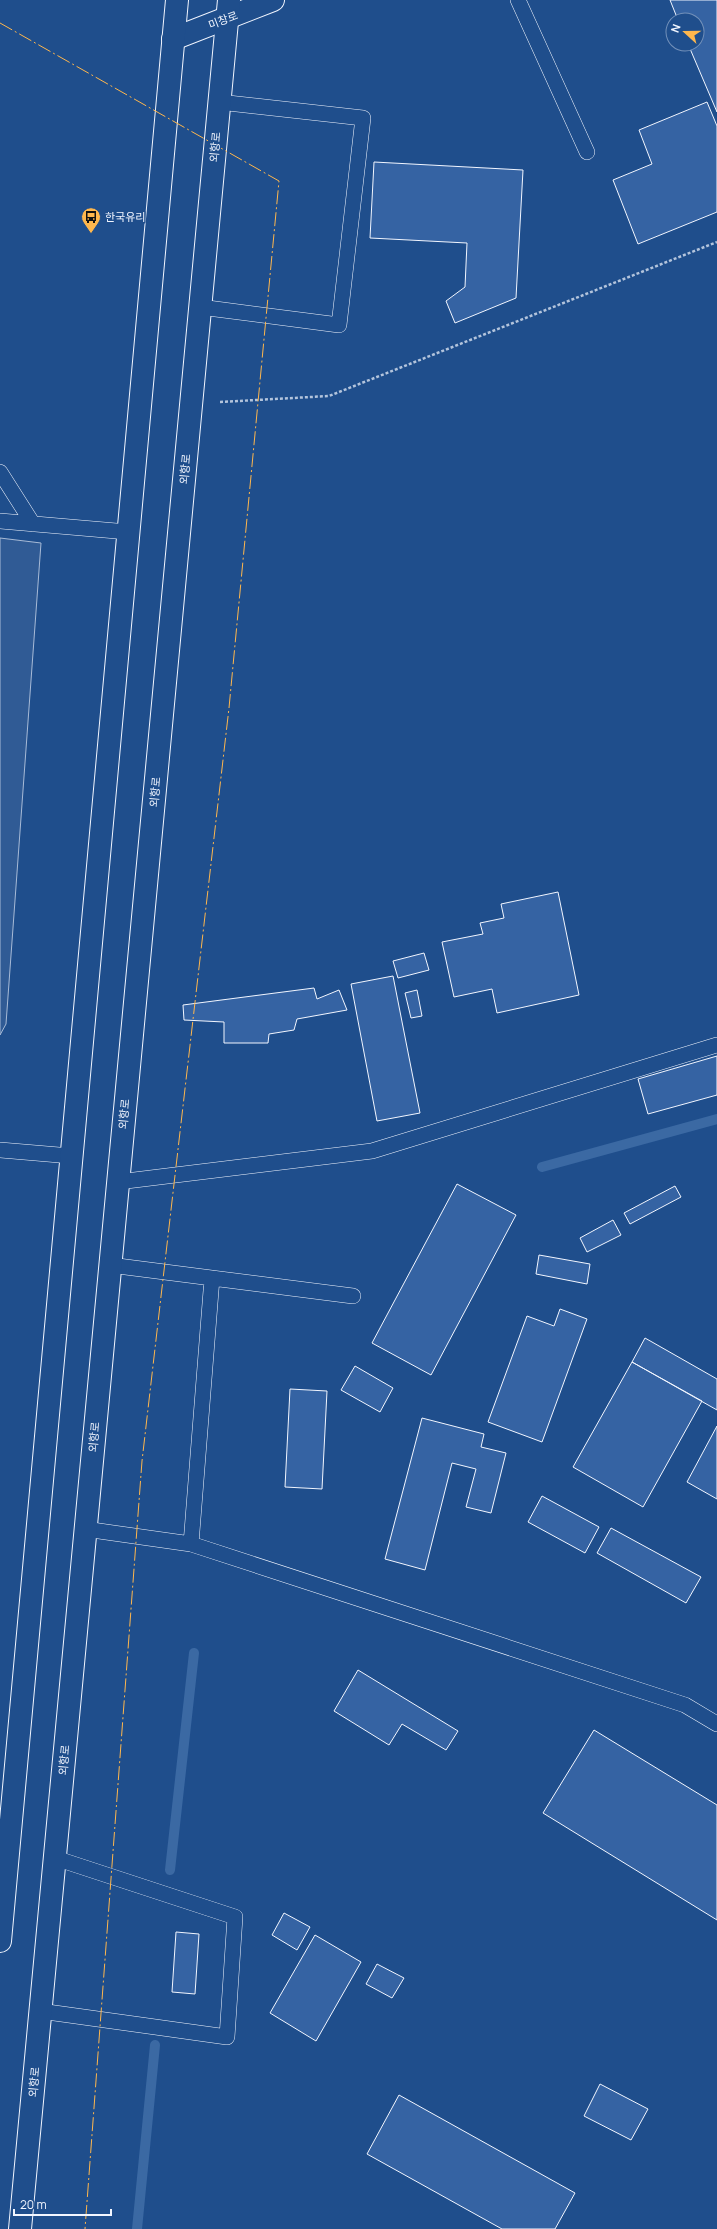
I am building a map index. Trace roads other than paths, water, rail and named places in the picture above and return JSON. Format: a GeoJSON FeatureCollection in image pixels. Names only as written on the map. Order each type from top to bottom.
{"type":"FeatureCollection","features":[{"type":"Feature","properties":{"kind":"main road"},"geometry":{"type":"LineString","coordinates":[[0,1941],[176,0]]}},
{"type":"Feature","properties":{"kind":"main road","name":"미창로"},"geometry":{"type":"LineString","coordinates":[[173,39],[228,9],[273,0]]}},
{"type":"Feature","properties":{"kind":"main road","name":"외항로"},"geometry":{"type":"LineString","coordinates":[[20,2229],[228,9]]}},
{"type":"Feature","properties":{"kind":"lane"},"geometry":{"type":"LineString","coordinates":[[518,0],[587,152]]}},
{"type":"Feature","properties":{"kind":"lane"},"geometry":{"type":"LineString","coordinates":[[200,307],[339,325],[363,118],[219,102]]}},
{"type":"Feature","properties":{"kind":"lane"},"geometry":{"type":"LineString","coordinates":[[0,472],[33,524]]}},
{"type":"Feature","properties":{"kind":"lane"},"geometry":{"type":"LineString","coordinates":[[0,521],[128,532]]}},
{"type":"Feature","properties":{"kind":"lane"},"geometry":{"type":"LineString","coordinates":[[118,1182],[372,1151],[717,1045]]}},
{"type":"Feature","properties":{"kind":"lane"},"geometry":{"type":"LineString","coordinates":[[0,1150],[71,1156]]}},
{"type":"Feature","properties":{"kind":"lane"},"geometry":{"type":"LineString","coordinates":[[110,1265],[353,1296]]}},
{"type":"Feature","properties":{"kind":"lane"},"geometry":{"type":"LineString","coordinates":[[191,1544],[212,1278]]}},
{"type":"Feature","properties":{"kind":"lane"},"geometry":{"type":"LineString","coordinates":[[85,1529],[191,1544],[685,1705],[717,1724]]}},
{"type":"Feature","properties":{"kind":"lane"},"geometry":{"type":"LineString","coordinates":[[40,2010],[227,2037],[235,1917],[55,1858]]}},
{"type":"Feature","properties":{"kind":"waterway"},"geometry":{"type":"LineString","coordinates":[[542,1167],[717,1119]]}},
{"type":"Feature","properties":{"kind":"waterway"},"geometry":{"type":"LineString","coordinates":[[170,1870],[194,1653]]}},
{"type":"Feature","properties":{"kind":"waterway"},"geometry":{"type":"LineString","coordinates":[[137,2229],[155,2045]]}},
{"type":"Feature","properties":{"kind":"place","name":"한국유리"},"geometry":{"type":"Point","coordinates":[91,234]}}]}
